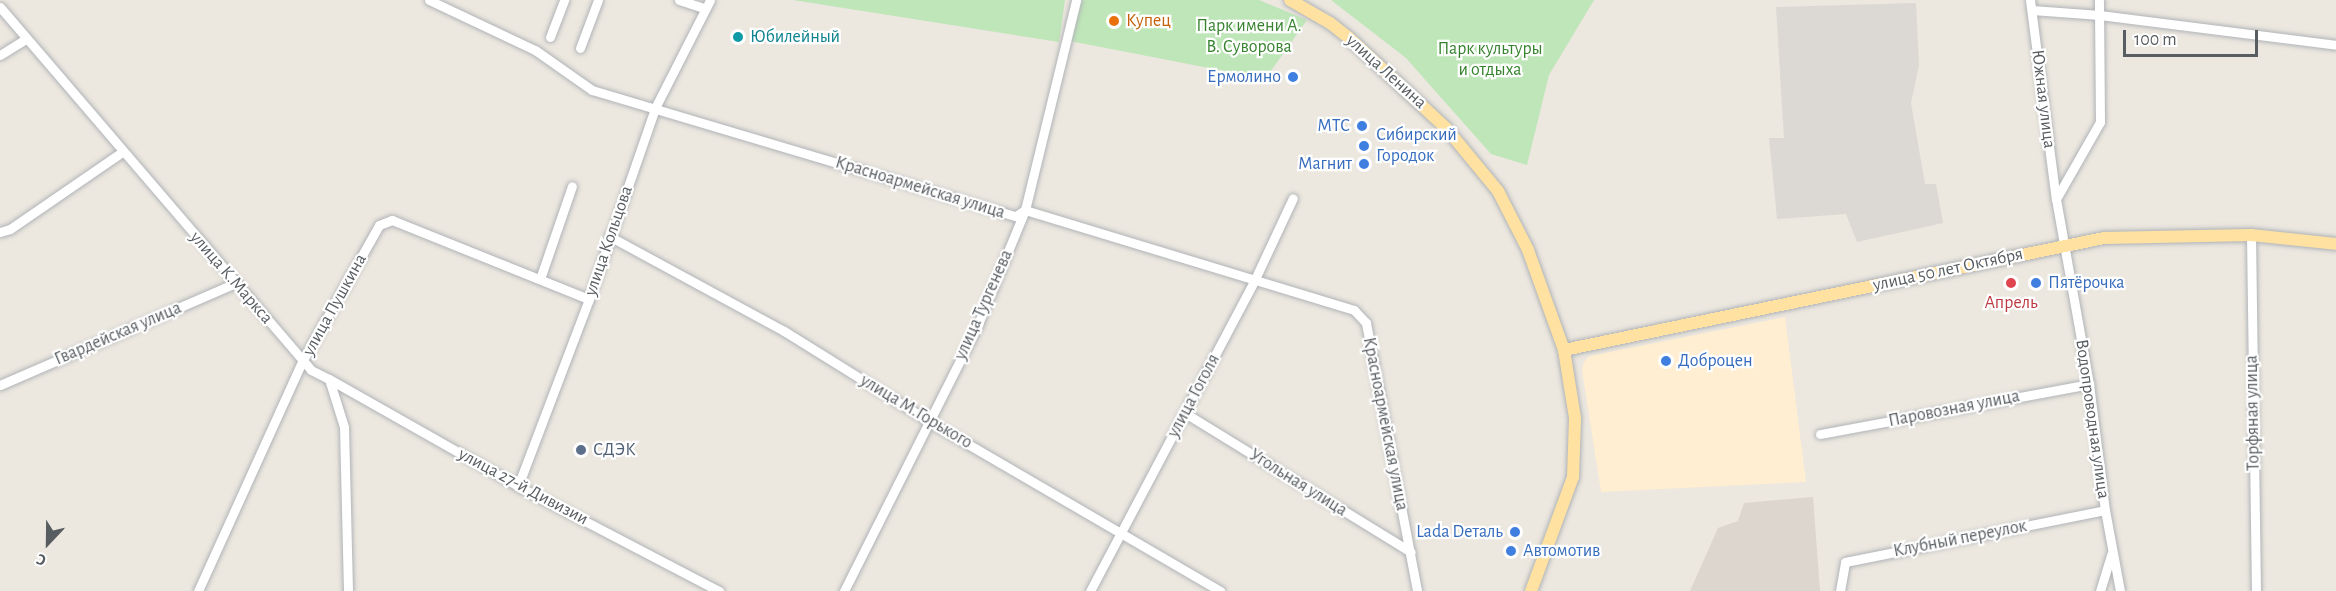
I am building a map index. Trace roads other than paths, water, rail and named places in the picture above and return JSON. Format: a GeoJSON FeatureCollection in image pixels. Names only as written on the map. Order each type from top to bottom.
{"type":"FeatureCollection","features":[{"type":"Feature","properties":{"kind":"main road","name":"улица Ленина"},"geometry":{"type":"LineString","coordinates":[[1290,0],[1330,23],[1356,44],[1460,142],[1498,191],[1528,250],[1564,350],[1575,418],[1573,477],[1531,591]]}},
{"type":"Feature","properties":{"kind":"main road","name":"улица 50 лет Октября"},"geometry":{"type":"LineString","coordinates":[[1564,350],[2104,238],[2251,235],[2336,244]]}},
{"type":"Feature","properties":{"kind":"street","name":"Красноармейская улица"},"geometry":{"type":"LineString","coordinates":[[429,0],[535,50],[592,90],[1016,216],[1025,210],[1354,310],[1366,323],[1417,591]]}},
{"type":"Feature","properties":{"kind":"street"},"geometry":{"type":"LineString","coordinates":[[550,37],[564,0]]}},
{"type":"Feature","properties":{"kind":"street"},"geometry":{"type":"LineString","coordinates":[[580,48],[598,0]]}},
{"type":"Feature","properties":{"kind":"street"},"geometry":{"type":"LineString","coordinates":[[679,0],[708,5]]}},
{"type":"Feature","properties":{"kind":"street","name":"улица Тургенева"},"geometry":{"type":"LineString","coordinates":[[844,591],[978,324],[1025,210],[1076,0]]}},
{"type":"Feature","properties":{"kind":"street"},"geometry":{"type":"LineString","coordinates":[[2056,199],[2100,122],[2100,0]]}},
{"type":"Feature","properties":{"kind":"street","name":"улица Кольцова"},"geometry":{"type":"LineString","coordinates":[[518,486],[589,299],[655,108],[708,5]]}},
{"type":"Feature","properties":{"kind":"street"},"geometry":{"type":"LineString","coordinates":[[2031,5],[2336,45]]}},
{"type":"Feature","properties":{"kind":"street","name":"Южная улица"},"geometry":{"type":"LineString","coordinates":[[2031,5],[2064,246]]}},
{"type":"Feature","properties":{"kind":"street","name":"улица К.Маркса"},"geometry":{"type":"LineString","coordinates":[[0,7],[311,370],[329,379]]}},
{"type":"Feature","properties":{"kind":"street"},"geometry":{"type":"LineString","coordinates":[[0,55],[26,39]]}},
{"type":"Feature","properties":{"kind":"street"},"geometry":{"type":"LineString","coordinates":[[0,232],[10,229],[122,152]]}},
{"type":"Feature","properties":{"kind":"street"},"geometry":{"type":"LineString","coordinates":[[540,279],[572,186]]}},
{"type":"Feature","properties":{"kind":"street","name":"улица Гоголя"},"geometry":{"type":"LineString","coordinates":[[1090,591],[1255,279],[1293,198]]}},
{"type":"Feature","properties":{"kind":"street","name":"улица Пушкина"},"geometry":{"type":"LineString","coordinates":[[198,591],[303,360],[379,225],[392,220],[589,299]]}},
{"type":"Feature","properties":{"kind":"street","name":"Торфяная улица"},"geometry":{"type":"LineString","coordinates":[[2251,235],[2256,591]]}},
{"type":"Feature","properties":{"kind":"street","name":"улица М.Горького"},"geometry":{"type":"LineString","coordinates":[[609,236],[784,331],[930,422],[1220,591]]}},
{"type":"Feature","properties":{"kind":"street","name":"Водопроводная улица"},"geometry":{"type":"LineString","coordinates":[[2064,246],[2089,384],[2105,510],[2120,591]]}},
{"type":"Feature","properties":{"kind":"street","name":"Гвардейская улица"},"geometry":{"type":"LineString","coordinates":[[0,385],[236,283]]}},
{"type":"Feature","properties":{"kind":"street"},"geometry":{"type":"LineString","coordinates":[[329,379],[344,427],[348,591]]}},
{"type":"Feature","properties":{"kind":"street","name":"улица 27-й Дивизии"},"geometry":{"type":"LineString","coordinates":[[329,379],[518,486],[719,591]]}},
{"type":"Feature","properties":{"kind":"street","name":"Паровозная улица"},"geometry":{"type":"LineString","coordinates":[[1820,434],[2089,384]]}},
{"type":"Feature","properties":{"kind":"street","name":"Угольная улица"},"geometry":{"type":"LineString","coordinates":[[1185,413],[1410,552]]}},
{"type":"Feature","properties":{"kind":"street","name":"Клубный переулок"},"geometry":{"type":"LineString","coordinates":[[1840,591],[1845,562],[2105,510]]}},
{"type":"Feature","properties":{"kind":"street"},"geometry":{"type":"LineString","coordinates":[[2100,591],[2112,552]]}},
{"type":"Feature","properties":{"kind":"place","name":"Купец"},"geometry":{"type":"Point","coordinates":[1114,21]}},
{"type":"Feature","properties":{"kind":"place","name":"Юбилейный"},"geometry":{"type":"Point","coordinates":[738,37]}},
{"type":"Feature","properties":{"kind":"place","name":"Ермолино"},"geometry":{"type":"Point","coordinates":[1293,77]}},
{"type":"Feature","properties":{"kind":"place","name":"МТС"},"geometry":{"type":"Point","coordinates":[1362,126]}},
{"type":"Feature","properties":{"kind":"place","name":"Сибирский Городок"},"geometry":{"type":"Point","coordinates":[1364,146]}},
{"type":"Feature","properties":{"kind":"place","name":"Магнит"},"geometry":{"type":"Point","coordinates":[1364,164]}},
{"type":"Feature","properties":{"kind":"place","name":"Апрель"},"geometry":{"type":"Point","coordinates":[2011,283]}},
{"type":"Feature","properties":{"kind":"place","name":"Пятёрочка"},"geometry":{"type":"Point","coordinates":[2036,283]}},
{"type":"Feature","properties":{"kind":"place","name":"Доброцен"},"geometry":{"type":"Point","coordinates":[1666,361]}},
{"type":"Feature","properties":{"kind":"place","name":"СДЭК"},"geometry":{"type":"Point","coordinates":[581,450]}},
{"type":"Feature","properties":{"kind":"place","name":"Lada Dеталь"},"geometry":{"type":"Point","coordinates":[1515,532]}},
{"type":"Feature","properties":{"kind":"place","name":"Автомотив"},"geometry":{"type":"Point","coordinates":[1511,551]}},
{"type":"Feature","properties":{"kind":"park label","name":"Парк имени А. В. Суворова"},"geometry":{"type":"Point","coordinates":[1249,37]}},
{"type":"Feature","properties":{"kind":"park label","name":"Парк культуры и отдыха"},"geometry":{"type":"Point","coordinates":[1490,60]}}]}
